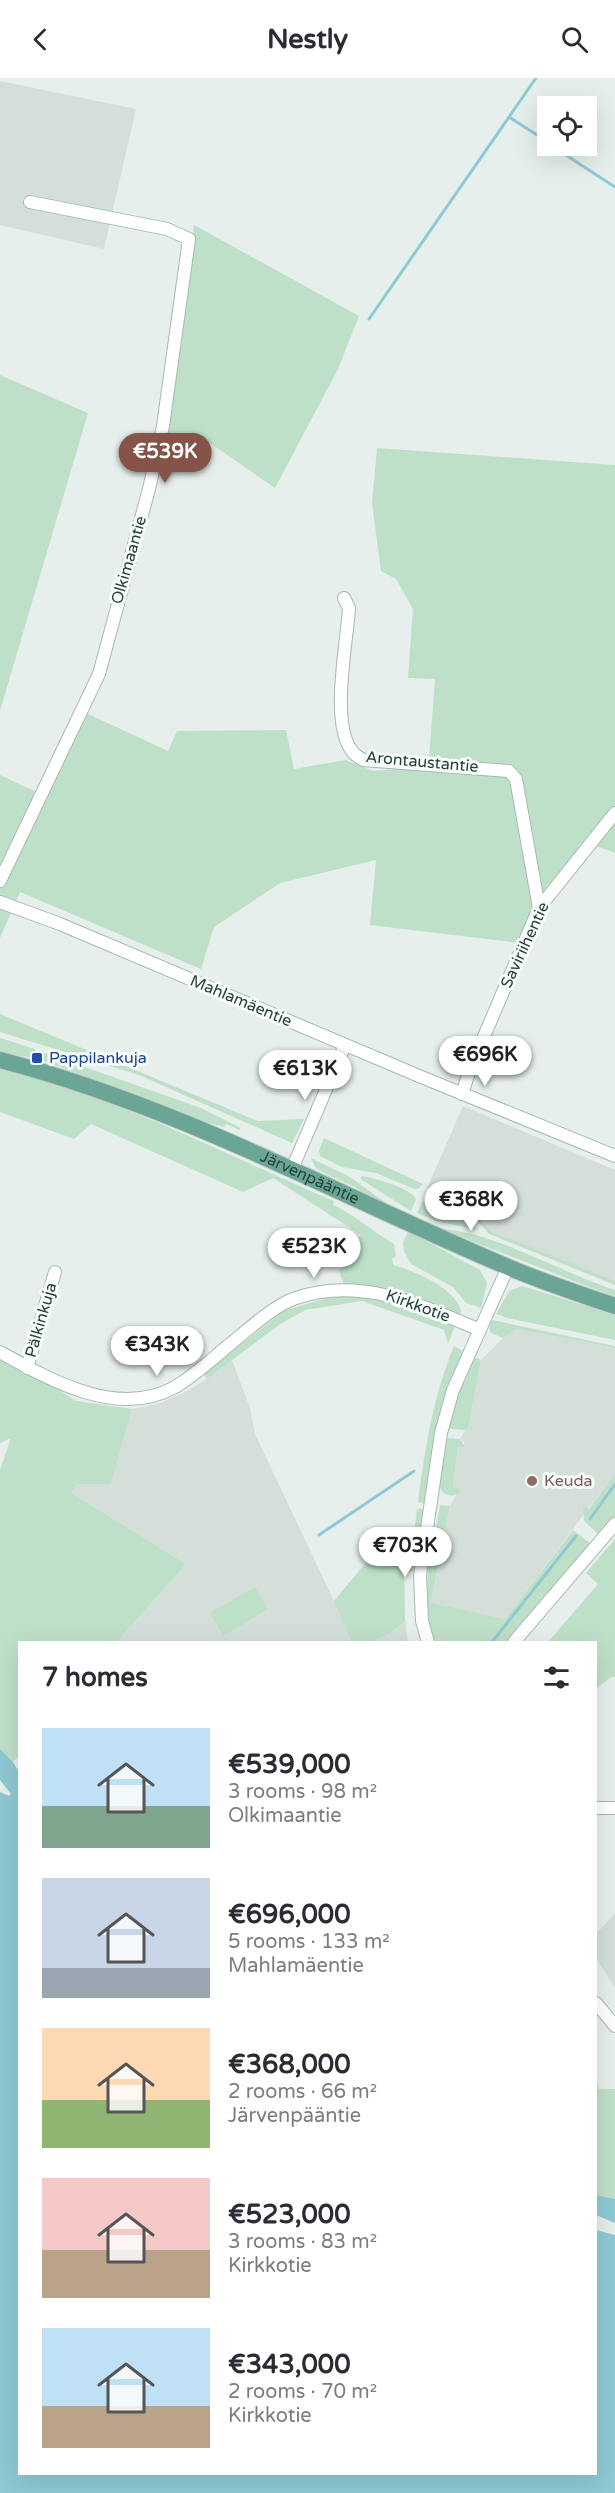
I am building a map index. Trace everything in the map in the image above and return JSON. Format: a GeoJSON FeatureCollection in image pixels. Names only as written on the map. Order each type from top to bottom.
{"type":"FeatureCollection","features":[{"type":"Feature","properties":{"kind":"main road","name":"Järvenpääntie"},"geometry":{"type":"LineString","coordinates":[[0,1060],[122,1099],[292,1169],[508,1267],[615,1306]]}},
{"type":"Feature","properties":{"kind":"street","name":"Olkimaantie"},"geometry":{"type":"LineString","coordinates":[[0,881],[99,674],[149,489],[163,426],[189,239],[167,229],[30,202]]}},
{"type":"Feature","properties":{"kind":"street","name":"Arontaustantie"},"geometry":{"type":"LineString","coordinates":[[344,598],[349,608],[340,691],[345,738],[352,753],[363,760],[509,771],[516,779],[539,908]]}},
{"type":"Feature","properties":{"kind":"street","name":"Saviriihentie"},"geometry":{"type":"LineString","coordinates":[[462,1094],[470,1069],[539,908],[615,813]]}},
{"type":"Feature","properties":{"kind":"street","name":"Mahlamäentie"},"geometry":{"type":"LineString","coordinates":[[0,902],[60,924],[462,1094],[615,1156]]}},
{"type":"Feature","properties":{"kind":"street"},"geometry":{"type":"LineString","coordinates":[[292,1169],[345,1045]]}},
{"type":"Feature","properties":{"kind":"street"},"geometry":{"type":"LineString","coordinates":[[428,1641],[422,1621],[420,1576],[441,1433],[453,1390],[508,1267]]}},
{"type":"Feature","properties":{"kind":"street","name":"Pälkinkuja"},"geometry":{"type":"LineString","coordinates":[[27,1368],[55,1272]]}},
{"type":"Feature","properties":{"kind":"street","name":"Kirkkotie"},"geometry":{"type":"LineString","coordinates":[[0,1352],[63,1385],[94,1395],[125,1398],[149,1396],[173,1388],[189,1378],[247,1331],[295,1298],[339,1290],[380,1292],[410,1301],[480,1330]]}},
{"type":"Feature","properties":{"kind":"street"},"geometry":{"type":"LineString","coordinates":[[515,1641],[615,1524]]}},
{"type":"Feature","properties":{"kind":"street"},"geometry":{"type":"LineString","coordinates":[[597,1808],[615,1808]]}},
{"type":"Feature","properties":{"kind":"street"},"geometry":{"type":"LineString","coordinates":[[597,2004],[615,2026]]}},
{"type":"Feature","properties":{"kind":"shaded area"},"geometry":{"type":"Polygon","coordinates":[[[0,81],[136,109],[104,249],[0,225],[0,81]]]}},
{"type":"Feature","properties":{"kind":"shaded area"},"geometry":{"type":"Polygon","coordinates":[[[463,1106],[615,1170],[615,1281],[492,1232],[474,1211],[428,1186],[463,1106]]]}},
{"type":"Feature","properties":{"kind":"shaded area","name":"Keuda"},"geometry":{"type":"Polygon","coordinates":[[[516,1329],[615,1348],[615,1473],[505,1619],[431,1604],[450,1506],[460,1489],[453,1488],[458,1446],[464,1447],[464,1442],[460,1439],[469,1424],[481,1360],[504,1337],[516,1329]]]}},
{"type":"Feature","properties":{"kind":"shaded area"},"geometry":{"type":"Polygon","coordinates":[[[232,1360],[250,1408],[255,1434],[334,1601],[374,1553],[404,1555],[404,1611],[408,1641],[118,1641],[186,1564],[70,1493],[77,1484],[111,1483],[132,1409],[158,1404],[207,1379],[232,1360]]]}},
{"type":"Feature","properties":{"kind":"shaded area"},"geometry":{"type":"Polygon","coordinates":[[[615,1913],[615,1988],[597,1960],[597,1933],[615,1913]]]}},
{"type":"Feature","properties":{"kind":"green space"},"geometry":{"type":"Polygon","coordinates":[[[194,225],[359,316],[338,369],[275,488],[207,441],[177,470],[160,459],[194,225]]]}},
{"type":"Feature","properties":{"kind":"green space"},"geometry":{"type":"Polygon","coordinates":[[[0,375],[88,413],[0,711],[0,375]]]}},
{"type":"Feature","properties":{"kind":"green space"},"geometry":{"type":"Polygon","coordinates":[[[377,448],[615,465],[615,853],[588,843],[520,943],[370,925],[376,860],[280,883],[214,927],[201,969],[20,892],[0,938],[0,775],[43,795],[86,713],[168,751],[177,731],[286,730],[294,769],[346,760],[373,771],[399,769],[428,771],[435,679],[408,678],[413,609],[396,579],[381,571],[372,503],[377,448]]]}},
{"type":"Feature","properties":{"kind":"green space"},"geometry":{"type":"Polygon","coordinates":[[[0,1014],[258,1121],[304,1119],[292,1143],[139,1075],[0,1032],[0,1014]]]}},
{"type":"Feature","properties":{"kind":"green space"},"geometry":{"type":"Polygon","coordinates":[[[0,1038],[35,1049],[34,1058],[0,1053],[0,1038]]]}},
{"type":"Feature","properties":{"kind":"green space"},"geometry":{"type":"Polygon","coordinates":[[[45,1053],[201,1108],[241,1128],[239,1130],[226,1124],[224,1127],[190,1118],[40,1059],[41,1054],[45,1053]]]}},
{"type":"Feature","properties":{"kind":"green space"},"geometry":{"type":"Polygon","coordinates":[[[0,1069],[43,1080],[127,1110],[334,1201],[333,1205],[394,1244],[396,1256],[392,1259],[393,1265],[422,1276],[452,1295],[461,1311],[459,1317],[399,1292],[344,1285],[339,1270],[346,1266],[340,1251],[361,1235],[273,1178],[243,1192],[91,1124],[74,1139],[0,1112],[0,1069]]]}},
{"type":"Feature","properties":{"kind":"green space"},"geometry":{"type":"Polygon","coordinates":[[[324,1138],[423,1184],[418,1189],[414,1189],[376,1173],[342,1167],[320,1156],[319,1151],[324,1138]]]}},
{"type":"Feature","properties":{"kind":"green space"},"geometry":{"type":"Polygon","coordinates":[[[311,1158],[350,1177],[385,1202],[381,1204],[355,1187],[322,1172],[315,1167],[311,1158]]]}},
{"type":"Feature","properties":{"kind":"green space"},"geometry":{"type":"Polygon","coordinates":[[[362,1176],[392,1184],[413,1195],[416,1199],[411,1211],[362,1180],[360,1178],[362,1176]]]}},
{"type":"Feature","properties":{"kind":"green space"},"geometry":{"type":"Polygon","coordinates":[[[428,1186],[474,1211],[492,1232],[615,1281],[615,1285],[489,1234],[470,1215],[430,1196],[428,1186]]]}},
{"type":"Feature","properties":{"kind":"green space"},"geometry":{"type":"Polygon","coordinates":[[[423,1201],[468,1219],[477,1230],[436,1221],[417,1213],[423,1201]]]}},
{"type":"Feature","properties":{"kind":"green space"},"geometry":{"type":"Polygon","coordinates":[[[441,1229],[484,1237],[506,1245],[615,1290],[615,1297],[441,1229]]]}},
{"type":"Feature","properties":{"kind":"green space"},"geometry":{"type":"Polygon","coordinates":[[[408,1231],[480,1270],[487,1283],[481,1308],[466,1303],[453,1287],[411,1264],[404,1251],[403,1243],[408,1231]]]}},
{"type":"Feature","properties":{"kind":"green space"},"geometry":{"type":"Polygon","coordinates":[[[522,1286],[615,1315],[615,1340],[496,1314],[509,1291],[522,1286]]]}},
{"type":"Feature","properties":{"kind":"green space"},"geometry":{"type":"Polygon","coordinates":[[[359,1296],[410,1306],[455,1326],[448,1344],[444,1330],[362,1301],[305,1310],[279,1325],[207,1379],[203,1374],[285,1310],[331,1297],[359,1296]]]}},
{"type":"Feature","properties":{"kind":"green space"},"geometry":{"type":"Polygon","coordinates":[[[492,1320],[615,1346],[615,1348],[516,1329],[503,1338],[491,1333],[489,1328],[492,1320]]]}},
{"type":"Feature","properties":{"kind":"green space"},"geometry":{"type":"Polygon","coordinates":[[[454,1346],[465,1352],[439,1415],[425,1504],[418,1502],[427,1442],[440,1384],[454,1346]]]}},
{"type":"Feature","properties":{"kind":"green space"},"geometry":{"type":"Polygon","coordinates":[[[0,1352],[76,1401],[132,1409],[111,1484],[77,1484],[71,1493],[186,1564],[118,1641],[18,1641],[18,1757],[13,1762],[0,1749],[0,1470],[11,1438],[0,1443],[0,1352]]]}},
{"type":"Feature","properties":{"kind":"green space"},"geometry":{"type":"Polygon","coordinates":[[[474,1357],[481,1360],[469,1424],[466,1430],[450,1429],[448,1424],[460,1387],[474,1357]]]}},
{"type":"Feature","properties":{"kind":"green space"},"geometry":{"type":"Polygon","coordinates":[[[448,1438],[460,1439],[465,1447],[458,1447],[453,1487],[460,1489],[458,1494],[452,1496],[439,1487],[444,1441],[448,1438]]]}},
{"type":"Feature","properties":{"kind":"green space"},"geometry":{"type":"Polygon","coordinates":[[[615,1473],[615,1518],[598,1534],[584,1521],[583,1505],[589,1509],[615,1473]]]}},
{"type":"Feature","properties":{"kind":"green space"},"geometry":{"type":"Polygon","coordinates":[[[440,1505],[450,1506],[431,1603],[505,1619],[573,1530],[590,1543],[590,1547],[517,1628],[509,1641],[434,1641],[427,1605],[431,1557],[440,1505]]]}},
{"type":"Feature","properties":{"kind":"green space"},"geometry":{"type":"Polygon","coordinates":[[[417,1509],[424,1509],[412,1572],[409,1572],[417,1509]]]}},
{"type":"Feature","properties":{"kind":"green space"},"geometry":{"type":"Polygon","coordinates":[[[615,1539],[615,1677],[611,1677],[597,1688],[597,1641],[549,1641],[598,1584],[586,1573],[615,1539]]]}},
{"type":"Feature","properties":{"kind":"green space"},"geometry":{"type":"Polygon","coordinates":[[[374,1553],[404,1555],[405,1621],[392,1631],[381,1638],[352,1641],[334,1601],[374,1553]]]}},
{"type":"Feature","properties":{"kind":"green space"},"geometry":{"type":"Polygon","coordinates":[[[255,1587],[268,1609],[223,1636],[210,1613],[255,1587]]]}},
{"type":"Feature","properties":{"kind":"green space"},"geometry":{"type":"Polygon","coordinates":[[[597,2083],[599,2089],[615,2089],[615,2199],[597,2195],[597,2083]]]}},
{"type":"Feature","properties":{"kind":"water"},"geometry":{"type":"Polygon","coordinates":[[[0,1749],[18,1771],[18,2475],[597,2475],[597,2230],[615,2235],[615,2493],[0,2493],[0,1792],[9,1796],[11,1794],[0,1780],[0,1749]]]}},
{"type":"Feature","properties":{"kind":"water"},"geometry":{"type":"Polygon","coordinates":[[[597,2195],[615,2199],[615,2223],[597,2215],[597,2195]]]}},
{"type":"Feature","properties":{"kind":"waterway"},"geometry":{"type":"LineString","coordinates":[[369,319],[536,78]]}},
{"type":"Feature","properties":{"kind":"waterway"},"geometry":{"type":"LineString","coordinates":[[509,117],[537,135]]}},
{"type":"Feature","properties":{"kind":"waterway"},"geometry":{"type":"LineString","coordinates":[[567,156],[615,187]]}},
{"type":"Feature","properties":{"kind":"waterway"},"geometry":{"type":"LineString","coordinates":[[319,1535],[414,1471]]}},
{"type":"Feature","properties":{"kind":"waterway"},"geometry":{"type":"LineString","coordinates":[[590,1519],[615,1484]]}},
{"type":"Feature","properties":{"kind":"waterway"},"geometry":{"type":"LineString","coordinates":[[493,1641],[576,1536]]}},
{"type":"Feature","properties":{"kind":"place","name":"Pappilankuja"},"geometry":{"type":"Point","coordinates":[37,1058]}},
{"type":"Feature","properties":{"kind":"place","name":"Keuda"},"geometry":{"type":"Point","coordinates":[532,1481]}}]}
